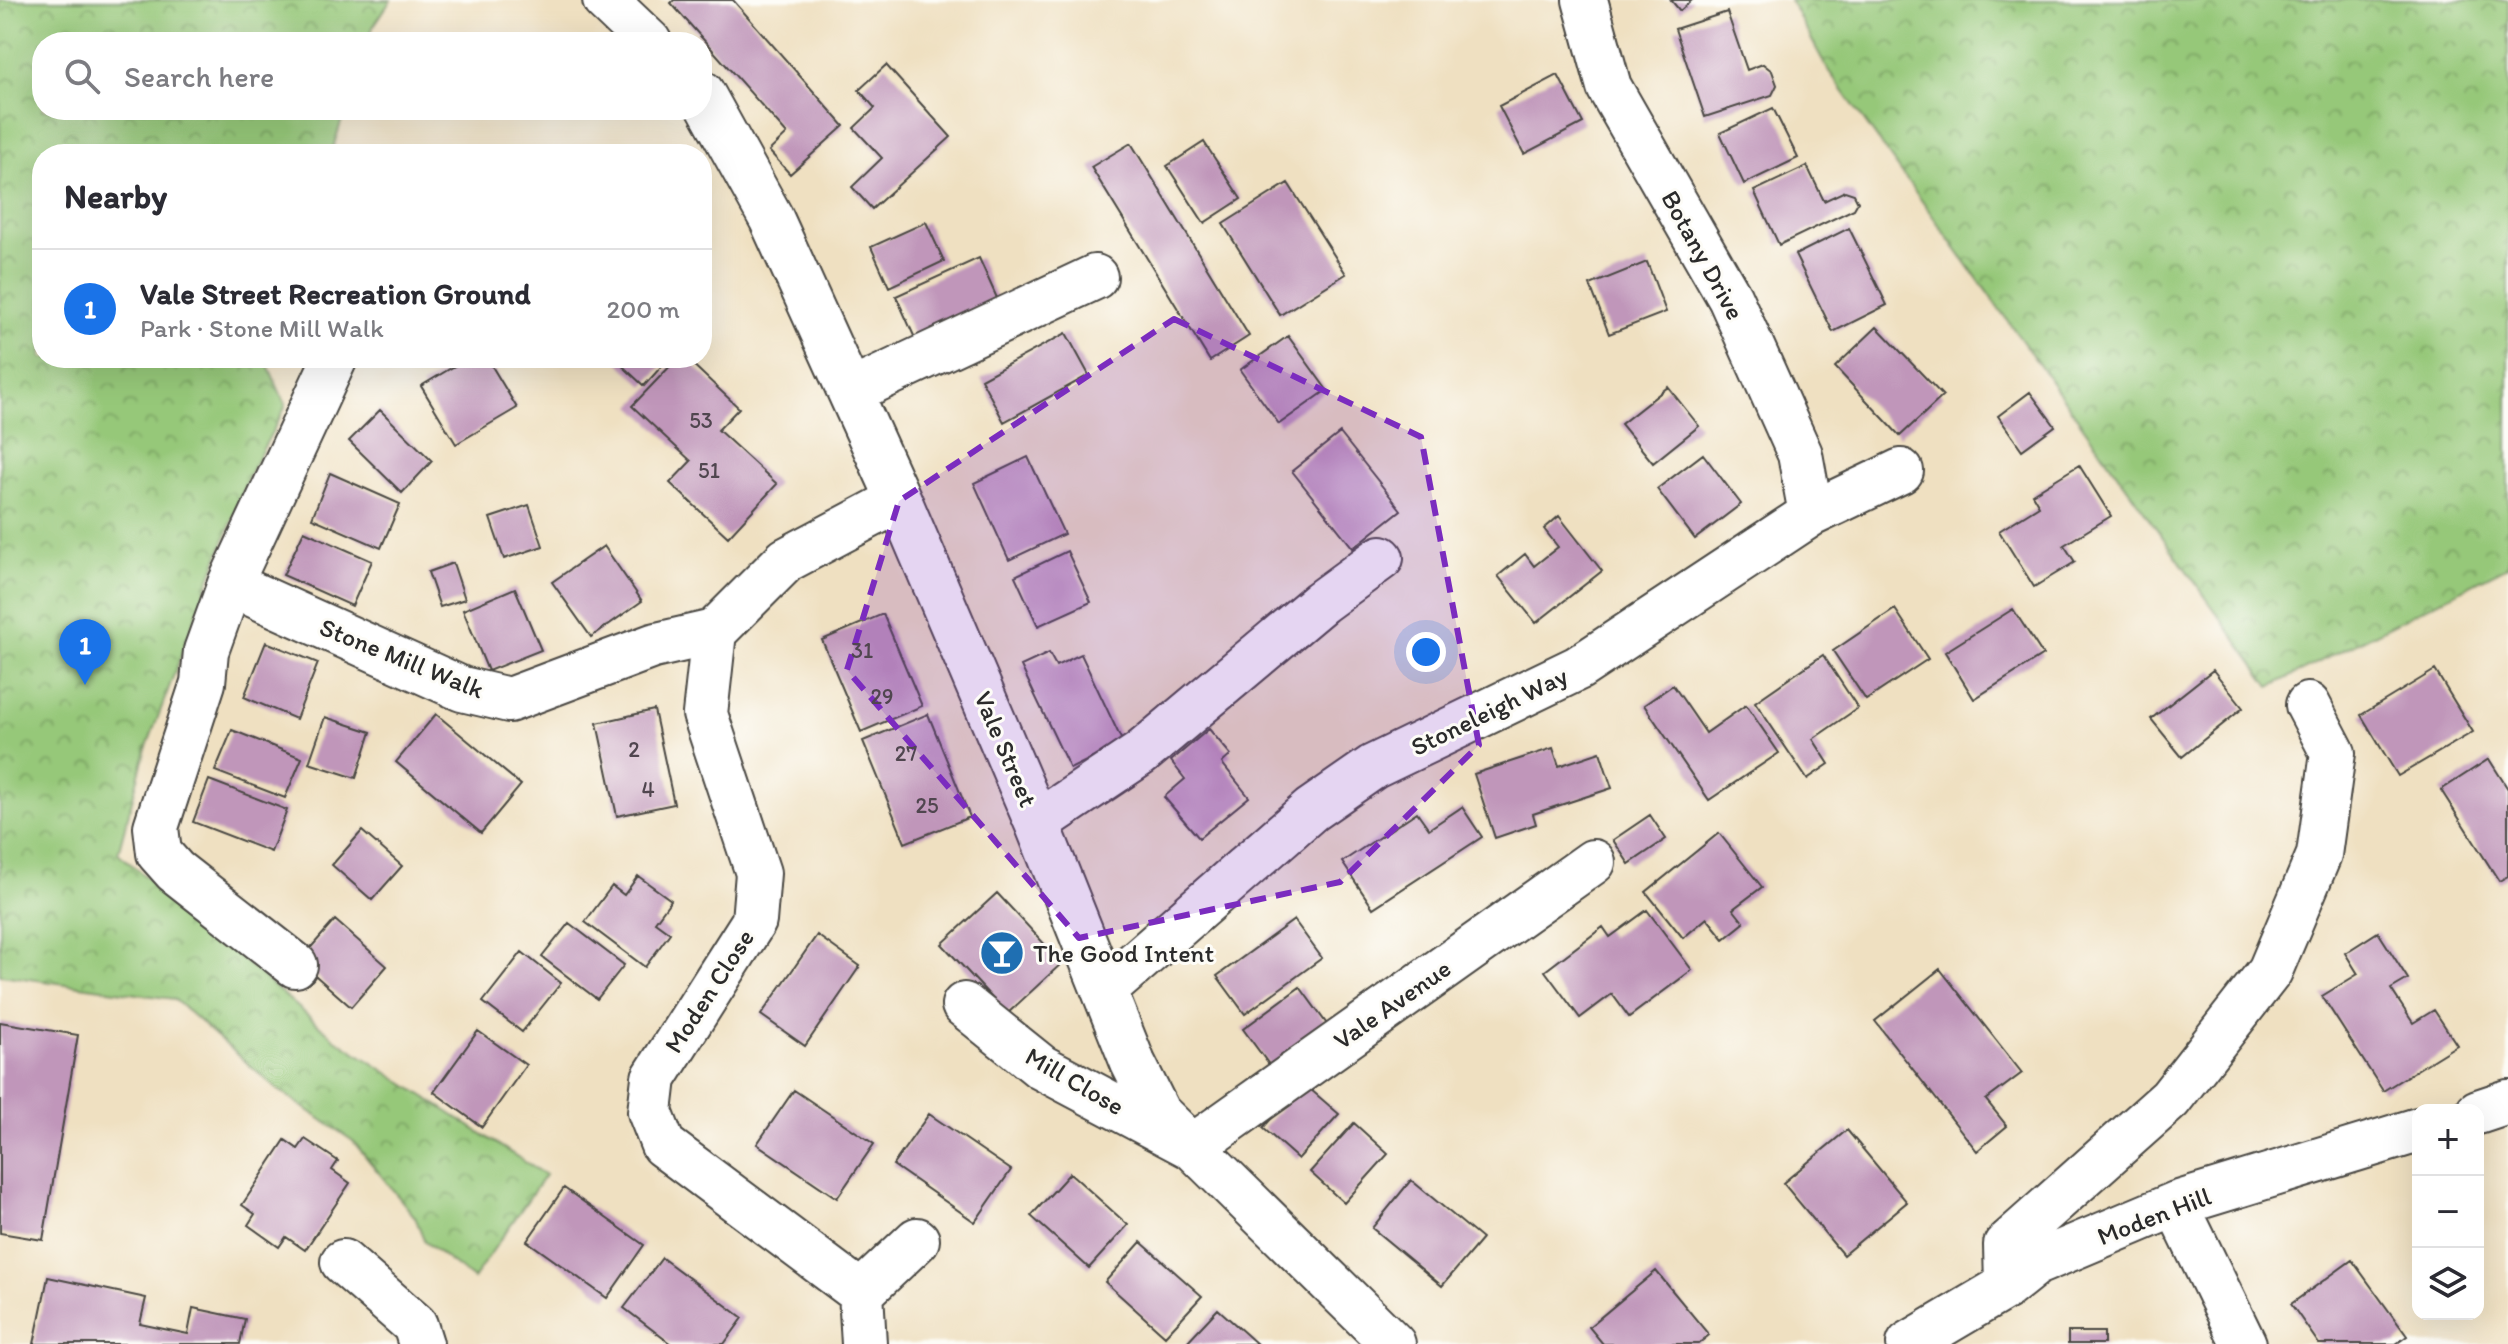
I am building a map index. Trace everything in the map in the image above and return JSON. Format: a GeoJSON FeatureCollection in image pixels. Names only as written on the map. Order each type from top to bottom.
{"type":"FeatureCollection","features":[{"type":"Feature","properties":{"kind":"street"},"geometry":{"type":"LineString","coordinates":[[605,0],[639,32]]}},
{"type":"Feature","properties":{"kind":"street","name":"Botany Drive"},"geometry":{"type":"LineString","coordinates":[[1585,0],[1609,87],[1730,298],[1800,454],[1811,514]]}},
{"type":"Feature","properties":{"kind":"street","name":"Vale Street"},"geometry":{"type":"LineString","coordinates":[[712,111],[771,218],[899,500],[1037,823],[1133,1063],[1158,1113],[1393,1344]]}},
{"type":"Feature","properties":{"kind":"street"},"geometry":{"type":"LineString","coordinates":[[850,392],[1095,277]]}},
{"type":"Feature","properties":{"kind":"street"},"geometry":{"type":"LineString","coordinates":[[295,965],[175,871],[159,853],[156,827],[203,683],[206,651],[230,584],[330,368]]}},
{"type":"Feature","properties":{"kind":"street","name":"Stoneleigh Way"},"geometry":{"type":"LineString","coordinates":[[1105,990],[1311,810],[1373,767],[1578,668],[1811,514],[1901,471]]}},
{"type":"Feature","properties":{"kind":"street"},"geometry":{"type":"LineString","coordinates":[[714,632],[786,560],[899,500]]}},
{"type":"Feature","properties":{"kind":"street"},"geometry":{"type":"LineString","coordinates":[[1037,823],[1140,754],[1321,602],[1381,558]]}},
{"type":"Feature","properties":{"kind":"street","name":"Stone Mill Walk"},"geometry":{"type":"LineString","coordinates":[[230,584],[462,689],[509,700],[653,646],[714,632]]}},
{"type":"Feature","properties":{"kind":"street","name":"Moden Close"},"geometry":{"type":"LineString","coordinates":[[714,632],[705,714],[758,873],[754,921],[654,1078],[650,1112],[663,1145],[861,1293]]}},
{"type":"Feature","properties":{"kind":"street"},"geometry":{"type":"LineString","coordinates":[[2007,1286],[2006,1245],[2170,1099],[2270,971],[2319,855],[2333,753],[2308,705]]}},
{"type":"Feature","properties":{"kind":"street","name":"Vale Avenue"},"geometry":{"type":"LineString","coordinates":[[1192,1147],[1593,862]]}},
{"type":"Feature","properties":{"kind":"street","name":"Mill Close"},"geometry":{"type":"LineString","coordinates":[[964,1005],[1041,1067],[1192,1147]]}},
{"type":"Feature","properties":{"kind":"street"},"geometry":{"type":"LineString","coordinates":[[2484,1110],[2508,1102]]}},
{"type":"Feature","properties":{"kind":"street","name":"Moden Hill"},"geometry":{"type":"LineString","coordinates":[[1909,1344],[2007,1286],[2036,1263],[2176,1204],[2412,1132]]}},
{"type":"Feature","properties":{"kind":"street"},"geometry":{"type":"LineString","coordinates":[[2176,1204],[2244,1344]]}},
{"type":"Feature","properties":{"kind":"street"},"geometry":{"type":"LineString","coordinates":[[864,1344],[861,1293],[917,1240]]}},
{"type":"Feature","properties":{"kind":"street"},"geometry":{"type":"LineString","coordinates":[[343,1262],[415,1325],[421,1344]]}},
{"type":"Feature","properties":{"kind":"highlighted area"},"geometry":{"type":"Polygon","coordinates":[[[1174,319],[1421,437],[1479,745],[1340,882],[1079,938],[847,670],[899,501],[1174,319]]]}},
{"type":"Feature","properties":{"kind":"green space"},"geometry":{"type":"Polygon","coordinates":[[[0,0],[391,0],[371,32],[32,32],[32,120],[342,120],[334,144],[32,144],[32,368],[269,368],[286,406],[249,475],[195,618],[145,752],[118,853],[334,1038],[545,1175],[473,1279],[425,1242],[415,1217],[353,1141],[277,1089],[174,999],[0,975],[0,0]]]}},
{"type":"Feature","properties":{"kind":"green space"},"geometry":{"type":"Polygon","coordinates":[[[1790,0],[2508,0],[2508,566],[2270,687],[1828,70],[1790,0]]]}},
{"type":"Feature","properties":{"kind":"building"},"geometry":{"type":"Polygon","coordinates":[[[674,0],[733,0],[844,126],[790,174],[769,151],[787,134],[712,49],[712,32],[697,32],[671,3],[674,0]]]}},
{"type":"Feature","properties":{"kind":"building"},"geometry":{"type":"Polygon","coordinates":[[[1671,0],[1692,0],[1680,11],[1671,0]]]}},
{"type":"Feature","properties":{"kind":"building"},"geometry":{"type":"Polygon","coordinates":[[[1727,12],[1747,70],[1763,64],[1772,71],[1777,85],[1772,95],[1705,117],[1675,29],[1727,12]]]}},
{"type":"Feature","properties":{"kind":"building"},"geometry":{"type":"Polygon","coordinates":[[[886,65],[951,137],[872,209],[852,187],[882,158],[854,128],[875,108],[859,90],[886,65]]]}},
{"type":"Feature","properties":{"kind":"building"},"geometry":{"type":"Polygon","coordinates":[[[1558,75],[1583,123],[1524,154],[1499,106],[1558,75]]]}},
{"type":"Feature","properties":{"kind":"building"},"geometry":{"type":"Polygon","coordinates":[[[1773,108],[1798,158],[1744,184],[1720,133],[1773,108]]]}},
{"type":"Feature","properties":{"kind":"building"},"geometry":{"type":"Polygon","coordinates":[[[1204,142],[1241,199],[1204,223],[1167,166],[1204,142]]]}},
{"type":"Feature","properties":{"kind":"building"},"geometry":{"type":"Polygon","coordinates":[[[1131,143],[1249,336],[1210,361],[1091,167],[1131,143]]]}},
{"type":"Feature","properties":{"kind":"building"},"geometry":{"type":"Polygon","coordinates":[[[1807,166],[1824,201],[1845,191],[1854,194],[1858,202],[1854,209],[1779,245],[1754,191],[1807,166]]]}},
{"type":"Feature","properties":{"kind":"building"},"geometry":{"type":"Polygon","coordinates":[[[1288,183],[1346,274],[1280,315],[1223,224],[1288,183]]]}},
{"type":"Feature","properties":{"kind":"building"},"geometry":{"type":"Polygon","coordinates":[[[926,222],[944,261],[889,287],[871,247],[926,222]]]}},
{"type":"Feature","properties":{"kind":"building"},"geometry":{"type":"Polygon","coordinates":[[[1849,228],[1887,305],[1833,332],[1795,255],[1849,228]]]}},
{"type":"Feature","properties":{"kind":"building"},"geometry":{"type":"Polygon","coordinates":[[[979,258],[1001,307],[918,345],[896,296],[979,258]]]}},
{"type":"Feature","properties":{"kind":"building"},"geometry":{"type":"Polygon","coordinates":[[[1647,262],[1666,312],[1609,334],[1590,285],[1647,262]]]}},
{"type":"Feature","properties":{"kind":"building"},"geometry":{"type":"Polygon","coordinates":[[[1877,327],[1943,396],[1900,436],[1835,367],[1877,327]]]}},
{"type":"Feature","properties":{"kind":"building"},"geometry":{"type":"Polygon","coordinates":[[[1066,333],[1089,375],[1004,422],[981,379],[1066,333]]]}},
{"type":"Feature","properties":{"kind":"building"},"geometry":{"type":"Polygon","coordinates":[[[1288,336],[1327,390],[1279,424],[1240,370],[1288,336]]]}},
{"type":"Feature","properties":{"kind":"building"},"geometry":{"type":"Polygon","coordinates":[[[451,368],[493,368],[517,408],[456,444],[421,386],[451,368]]]}},
{"type":"Feature","properties":{"kind":"building"},"geometry":{"type":"Polygon","coordinates":[[[625,368],[660,368],[644,386],[625,368]]]}},
{"type":"Feature","properties":{"kind":"building"},"geometry":{"type":"Polygon","coordinates":[[[668,368],[697,368],[739,408],[718,430],[777,484],[728,537],[670,483],[691,461],[632,406],[668,368]]]}},
{"type":"Feature","properties":{"kind":"building"},"geometry":{"type":"Polygon","coordinates":[[[1668,387],[1699,426],[1653,463],[1621,424],[1668,387]]]}},
{"type":"Feature","properties":{"kind":"building"},"geometry":{"type":"Polygon","coordinates":[[[2030,392],[2055,426],[2022,450],[1998,416],[2030,392]]]}},
{"type":"Feature","properties":{"kind":"building"},"geometry":{"type":"Polygon","coordinates":[[[380,410],[432,461],[402,493],[349,441],[380,410]]]}},
{"type":"Feature","properties":{"kind":"building"},"geometry":{"type":"Polygon","coordinates":[[[1340,433],[1401,510],[1353,548],[1292,471],[1340,433]]]}},
{"type":"Feature","properties":{"kind":"building"},"geometry":{"type":"Polygon","coordinates":[[[1703,454],[1741,504],[1695,539],[1657,489],[1703,454]]]}},
{"type":"Feature","properties":{"kind":"building"},"geometry":{"type":"Polygon","coordinates":[[[1028,457],[1064,534],[1009,560],[974,483],[1028,457]]]}},
{"type":"Feature","properties":{"kind":"building"},"geometry":{"type":"Polygon","coordinates":[[[2079,465],[2111,516],[2064,545],[2075,562],[2034,587],[1999,531],[2039,506],[2032,494],[2079,465]]]}},
{"type":"Feature","properties":{"kind":"building"},"geometry":{"type":"Polygon","coordinates":[[[330,473],[400,504],[381,548],[312,518],[330,473]]]}},
{"type":"Feature","properties":{"kind":"building"},"geometry":{"type":"Polygon","coordinates":[[[529,505],[543,546],[504,559],[490,518],[529,505]]]}},
{"type":"Feature","properties":{"kind":"building"},"geometry":{"type":"Polygon","coordinates":[[[1559,516],[1602,571],[1536,623],[1498,576],[1525,554],[1534,566],[1558,547],[1544,529],[1559,516]]]}},
{"type":"Feature","properties":{"kind":"building"},"geometry":{"type":"Polygon","coordinates":[[[304,531],[372,561],[352,606],[283,575],[304,531]]]}},
{"type":"Feature","properties":{"kind":"building"},"geometry":{"type":"Polygon","coordinates":[[[604,546],[642,601],[591,637],[552,582],[604,546]]]}},
{"type":"Feature","properties":{"kind":"building"},"geometry":{"type":"Polygon","coordinates":[[[1067,551],[1091,602],[1038,626],[1015,576],[1067,551]]]}},
{"type":"Feature","properties":{"kind":"building"},"geometry":{"type":"Polygon","coordinates":[[[453,563],[465,599],[440,607],[428,572],[453,563]]]}},
{"type":"Feature","properties":{"kind":"building"},"geometry":{"type":"Polygon","coordinates":[[[515,588],[541,650],[488,671],[463,610],[515,588]]]}},
{"type":"Feature","properties":{"kind":"building"},"geometry":{"type":"Polygon","coordinates":[[[1895,609],[1928,659],[1866,700],[1833,651],[1895,609]]]}},
{"type":"Feature","properties":{"kind":"building"},"geometry":{"type":"Polygon","coordinates":[[[2013,609],[2043,655],[1974,699],[1945,652],[2013,609]]]}},
{"type":"Feature","properties":{"kind":"building"},"geometry":{"type":"Polygon","coordinates":[[[883,614],[922,706],[861,732],[822,640],[883,614]]]}},
{"type":"Feature","properties":{"kind":"building"},"geometry":{"type":"Polygon","coordinates":[[[266,642],[318,663],[296,719],[244,697],[266,642]]]}},
{"type":"Feature","properties":{"kind":"building"},"geometry":{"type":"Polygon","coordinates":[[[1049,653],[1056,666],[1081,654],[1123,743],[1070,769],[1021,666],[1049,653]]]}},
{"type":"Feature","properties":{"kind":"building"},"geometry":{"type":"Polygon","coordinates":[[[1823,655],[1858,708],[1813,739],[1829,764],[1807,779],[1755,702],[1823,655]]]}},
{"type":"Feature","properties":{"kind":"building"},"geometry":{"type":"Polygon","coordinates":[[[2213,670],[2243,708],[2182,757],[2151,719],[2213,670]]]}},
{"type":"Feature","properties":{"kind":"building"},"geometry":{"type":"Polygon","coordinates":[[[2435,670],[2473,732],[2398,776],[2361,715],[2435,670]]]}},
{"type":"Feature","properties":{"kind":"building"},"geometry":{"type":"Polygon","coordinates":[[[1673,685],[1706,733],[1746,705],[1779,753],[1709,800],[1644,705],[1673,685]]]}},
{"type":"Feature","properties":{"kind":"building"},"geometry":{"type":"Polygon","coordinates":[[[654,710],[674,804],[617,816],[597,723],[654,710]]]}},
{"type":"Feature","properties":{"kind":"building"},"geometry":{"type":"Polygon","coordinates":[[[436,714],[521,785],[481,833],[396,762],[436,714]]]}},
{"type":"Feature","properties":{"kind":"building"},"geometry":{"type":"Polygon","coordinates":[[[928,714],[970,817],[905,843],[863,741],[928,714]]]}},
{"type":"Feature","properties":{"kind":"building"},"geometry":{"type":"Polygon","coordinates":[[[325,717],[371,732],[356,778],[309,763],[325,717]]]}},
{"type":"Feature","properties":{"kind":"building"},"geometry":{"type":"Polygon","coordinates":[[[1209,729],[1231,755],[1222,763],[1249,797],[1199,838],[1164,797],[1185,779],[1171,761],[1209,729]]]}},
{"type":"Feature","properties":{"kind":"building"},"geometry":{"type":"Polygon","coordinates":[[[232,730],[302,758],[285,798],[215,771],[232,730]]]}},
{"type":"Feature","properties":{"kind":"building"},"geometry":{"type":"Polygon","coordinates":[[[1553,748],[1559,766],[1600,752],[1612,788],[1533,814],[1536,824],[1495,838],[1474,774],[1553,748]]]}},
{"type":"Feature","properties":{"kind":"building"},"geometry":{"type":"Polygon","coordinates":[[[2489,759],[2508,789],[2508,876],[2499,881],[2441,790],[2489,759]]]}},
{"type":"Feature","properties":{"kind":"building"},"geometry":{"type":"Polygon","coordinates":[[[209,780],[287,810],[271,852],[193,822],[209,780]]]}},
{"type":"Feature","properties":{"kind":"building"},"geometry":{"type":"Polygon","coordinates":[[[1462,807],[1482,837],[1373,908],[1342,862],[1417,812],[1429,829],[1462,807]]]}},
{"type":"Feature","properties":{"kind":"building"},"geometry":{"type":"Polygon","coordinates":[[[1650,815],[1666,839],[1629,864],[1613,840],[1650,815]]]}},
{"type":"Feature","properties":{"kind":"building"},"geometry":{"type":"Polygon","coordinates":[[[362,831],[402,866],[372,900],[332,865],[362,831]]]}},
{"type":"Feature","properties":{"kind":"building"},"geometry":{"type":"Polygon","coordinates":[[[1719,833],[1762,887],[1733,909],[1744,923],[1724,939],[1707,918],[1683,938],[1646,892],[1719,833]]]}},
{"type":"Feature","properties":{"kind":"building"},"geometry":{"type":"Polygon","coordinates":[[[638,876],[671,900],[655,922],[670,933],[645,967],[585,922],[612,886],[624,895],[638,876]]]}},
{"type":"Feature","properties":{"kind":"building","name":"The Good Intent"},"geometry":{"type":"Polygon","coordinates":[[[997,893],[1062,963],[1007,1014],[942,944],[997,893]]]}},
{"type":"Feature","properties":{"kind":"building"},"geometry":{"type":"Polygon","coordinates":[[[1647,910],[1692,970],[1629,1017],[1612,994],[1580,1018],[1545,971],[1603,927],[1610,937],[1647,910]]]}},
{"type":"Feature","properties":{"kind":"building"},"geometry":{"type":"Polygon","coordinates":[[[335,920],[387,966],[351,1007],[299,961],[335,920]]]}},
{"type":"Feature","properties":{"kind":"building"},"geometry":{"type":"Polygon","coordinates":[[[1294,920],[1322,958],[1245,1014],[1217,976],[1294,920]]]}},
{"type":"Feature","properties":{"kind":"building"},"geometry":{"type":"Polygon","coordinates":[[[569,923],[624,965],[597,999],[542,957],[569,923]]]}},
{"type":"Feature","properties":{"kind":"building"},"geometry":{"type":"Polygon","coordinates":[[[2378,932],[2408,979],[2391,989],[2413,1023],[2434,1010],[2457,1045],[2383,1091],[2322,996],[2358,974],[2345,953],[2378,932]]]}},
{"type":"Feature","properties":{"kind":"building"},"geometry":{"type":"Polygon","coordinates":[[[817,935],[860,966],[805,1046],[761,1015],[817,935]]]}},
{"type":"Feature","properties":{"kind":"building"},"geometry":{"type":"Polygon","coordinates":[[[522,952],[561,983],[522,1032],[483,1002],[522,952]]]}},
{"type":"Feature","properties":{"kind":"building"},"geometry":{"type":"Polygon","coordinates":[[[1940,969],[2022,1073],[1986,1100],[2007,1126],[1977,1151],[1875,1021],[1940,969]]]}},
{"type":"Feature","properties":{"kind":"building"},"geometry":{"type":"Polygon","coordinates":[[[1300,987],[1329,1027],[1273,1070],[1243,1029],[1300,987]]]}},
{"type":"Feature","properties":{"kind":"building"},"geometry":{"type":"Polygon","coordinates":[[[0,1022],[78,1035],[43,1240],[0,1233],[0,1022]]]}},
{"type":"Feature","properties":{"kind":"building"},"geometry":{"type":"Polygon","coordinates":[[[478,1031],[526,1065],[482,1127],[434,1092],[478,1031]]]}},
{"type":"Feature","properties":{"kind":"building"},"geometry":{"type":"Polygon","coordinates":[[[1303,1083],[1339,1114],[1298,1159],[1263,1128],[1303,1083]]]}},
{"type":"Feature","properties":{"kind":"building"},"geometry":{"type":"Polygon","coordinates":[[[794,1090],[874,1144],[837,1198],[757,1144],[794,1090]]]}},
{"type":"Feature","properties":{"kind":"building"},"geometry":{"type":"Polygon","coordinates":[[[929,1114],[1011,1170],[975,1222],[893,1165],[929,1114]]]}},
{"type":"Feature","properties":{"kind":"building"},"geometry":{"type":"Polygon","coordinates":[[[1354,1123],[1388,1154],[1344,1203],[1310,1172],[1354,1123]]]}},
{"type":"Feature","properties":{"kind":"building"},"geometry":{"type":"Polygon","coordinates":[[[1847,1130],[1907,1202],[1843,1255],[1783,1183],[1847,1130]]]}},
{"type":"Feature","properties":{"kind":"building"},"geometry":{"type":"Polygon","coordinates":[[[305,1139],[338,1161],[332,1170],[350,1183],[305,1250],[286,1237],[279,1247],[248,1225],[255,1214],[242,1205],[285,1140],[298,1149],[305,1139]]]}},
{"type":"Feature","properties":{"kind":"building"},"geometry":{"type":"Polygon","coordinates":[[[1070,1173],[1128,1225],[1089,1268],[1031,1216],[1070,1173]]]}},
{"type":"Feature","properties":{"kind":"building"},"geometry":{"type":"Polygon","coordinates":[[[1411,1180],[1482,1239],[1442,1286],[1372,1228],[1411,1180]]]}},
{"type":"Feature","properties":{"kind":"building"},"geometry":{"type":"Polygon","coordinates":[[[564,1188],[644,1245],[607,1298],[527,1241],[564,1188]]]}},
{"type":"Feature","properties":{"kind":"building"},"geometry":{"type":"Polygon","coordinates":[[[1141,1242],[1202,1296],[1165,1336],[1105,1282],[1141,1242]]]}},
{"type":"Feature","properties":{"kind":"building"},"geometry":{"type":"Polygon","coordinates":[[[662,1258],[743,1318],[724,1344],[671,1344],[624,1308],[662,1258]]]}},
{"type":"Feature","properties":{"kind":"building"},"geometry":{"type":"Polygon","coordinates":[[[2352,1260],[2407,1336],[2396,1344],[2319,1344],[2291,1304],[2352,1260]]]}},
{"type":"Feature","properties":{"kind":"building"},"geometry":{"type":"Polygon","coordinates":[[[1656,1271],[1709,1335],[1698,1344],[1603,1344],[1589,1327],[1656,1271]]]}},
{"type":"Feature","properties":{"kind":"building"},"geometry":{"type":"Polygon","coordinates":[[[48,1277],[146,1298],[140,1324],[188,1334],[193,1308],[245,1319],[240,1344],[34,1344],[48,1277]]]}},
{"type":"Feature","properties":{"kind":"building"},"geometry":{"type":"Polygon","coordinates":[[[1218,1309],[1257,1344],[1185,1344],[1218,1309]]]}},
{"type":"Feature","properties":{"kind":"building"},"geometry":{"type":"Polygon","coordinates":[[[2068,1332],[2104,1332],[2104,1344],[2068,1344],[2068,1332]]]}},
{"type":"Feature","properties":{"kind":"place","name":"Vale Street Recreation Ground"},"geometry":{"type":"Point","coordinates":[85,685]}},
{"type":"Feature","properties":{"kind":"place","name":"The Good Intent"},"geometry":{"type":"Point","coordinates":[1002,953]}}]}
